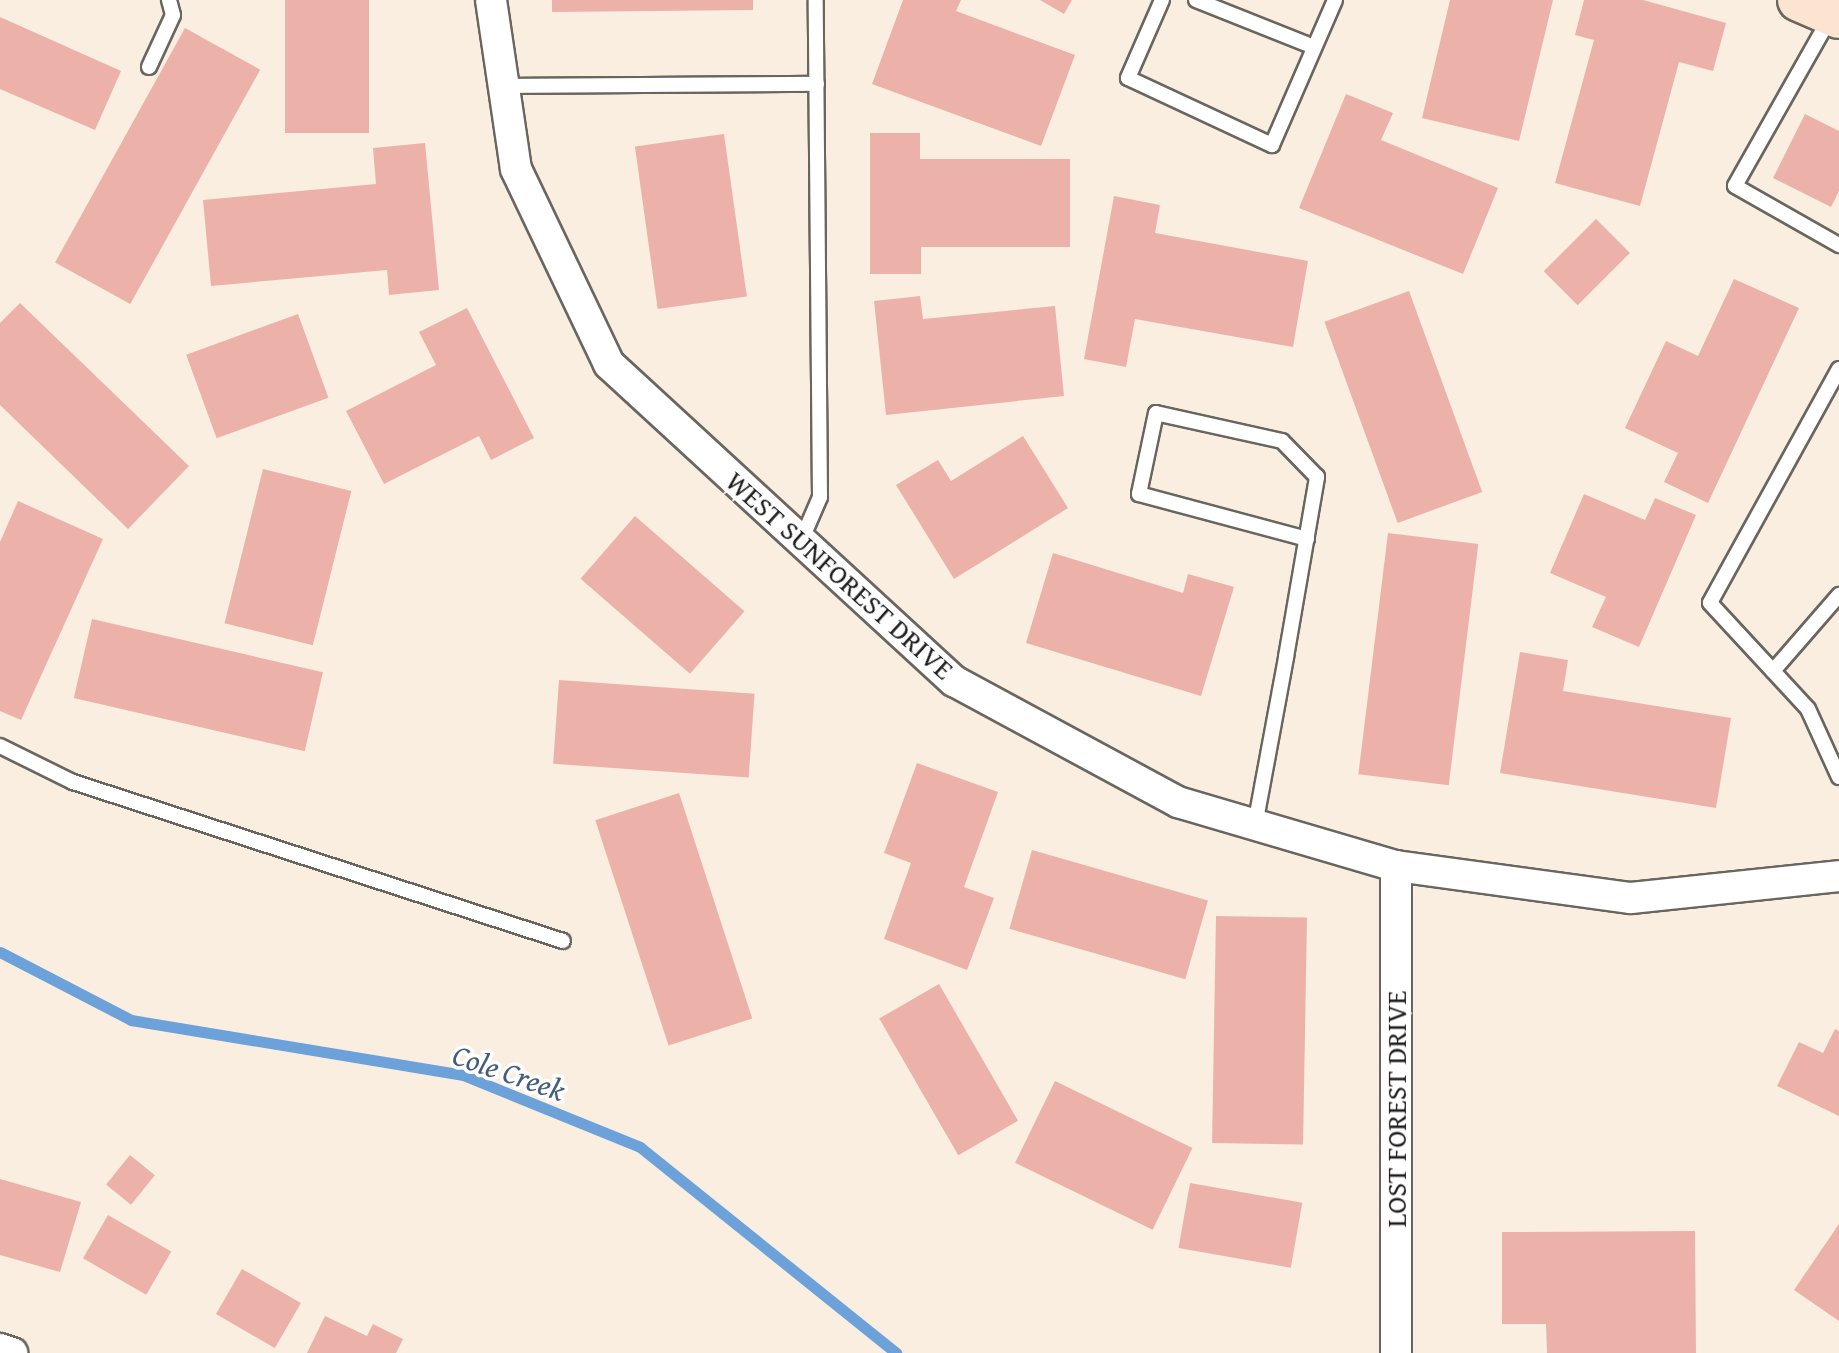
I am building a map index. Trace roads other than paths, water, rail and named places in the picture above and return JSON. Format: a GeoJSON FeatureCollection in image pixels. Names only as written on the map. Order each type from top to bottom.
{"type":"FeatureCollection","features":[{"type":"Feature","properties":{"kind":"street","name":"WEST SUNFOREST DRIVE"},"geometry":{"type":"LineString","coordinates":[[491,0],[516,169],[609,364],[954,681],[1178,802],[1396,866],[1631,898],[1839,876]]}},
{"type":"Feature","properties":{"kind":"street","name":"LOST FOREST DRIVE"},"geometry":{"type":"LineString","coordinates":[[1396,866],[1396,1353]]}},
{"type":"Feature","properties":{"kind":"street"},"geometry":{"type":"LineString","coordinates":[[0,1349],[12,1353]]}},
{"type":"Feature","properties":{"kind":"lane"},"geometry":{"type":"LineString","coordinates":[[149,67],[173,15],[169,0]]}},
{"type":"Feature","properties":{"kind":"lane"},"geometry":{"type":"LineString","coordinates":[[801,541],[820,497],[816,0]]}},
{"type":"Feature","properties":{"kind":"lane"},"geometry":{"type":"LineString","coordinates":[[1162,0],[1128,78],[1272,145],[1335,0]]}},
{"type":"Feature","properties":{"kind":"lane"},"geometry":{"type":"LineString","coordinates":[[1196,0],[1314,47]]}},
{"type":"Feature","properties":{"kind":"lane"},"geometry":{"type":"LineString","coordinates":[[1829,7],[1735,186],[1839,245]]}},
{"type":"Feature","properties":{"kind":"lane"},"geometry":{"type":"LineString","coordinates":[[504,86],[817,84]]}},
{"type":"Feature","properties":{"kind":"lane"},"geometry":{"type":"LineString","coordinates":[[1839,369],[1710,603],[1808,709],[1839,777]]}},
{"type":"Feature","properties":{"kind":"lane"},"geometry":{"type":"LineString","coordinates":[[1255,825],[1307,539],[1317,477],[1282,441],[1156,413],[1139,494],[1307,539]]}},
{"type":"Feature","properties":{"kind":"lane"},"geometry":{"type":"LineString","coordinates":[[1773,671],[1839,595]]}},
{"type":"Feature","properties":{"kind":"lane"},"geometry":{"type":"LineString","coordinates":[[0,746],[73,782],[563,941]]}},
{"type":"Feature","properties":{"kind":"waterway","name":"Cole Creek"},"geometry":{"type":"LineString","coordinates":[[0,952],[131,1020],[463,1075],[640,1147],[896,1353]]}}]}
